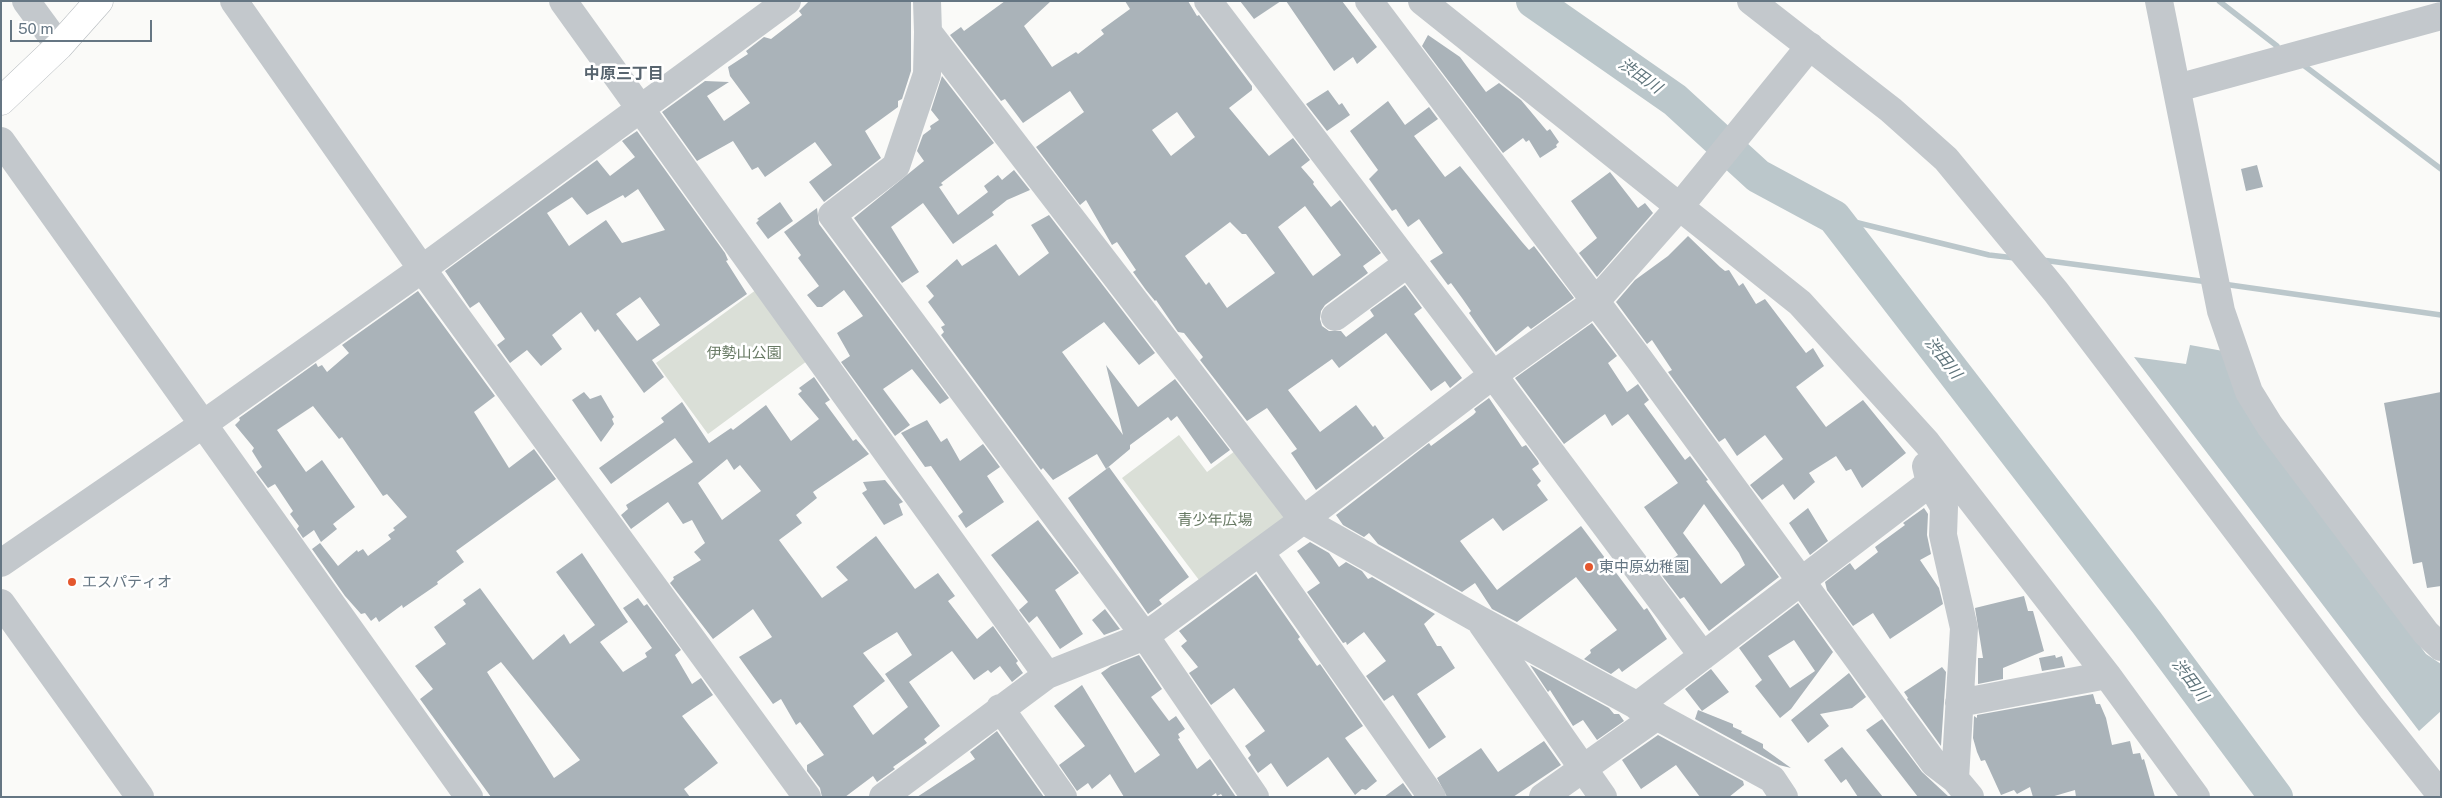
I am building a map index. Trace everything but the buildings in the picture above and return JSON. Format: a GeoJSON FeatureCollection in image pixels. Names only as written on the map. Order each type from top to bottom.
{"type":"FeatureCollection","features":[{"type":"Feature","properties":{"kind":"main road"},"geometry":{"type":"LineString","coordinates":[[1,101],[59,46],[99,1]]}},
{"type":"Feature","properties":{"kind":"street"},"geometry":{"type":"LineString","coordinates":[[26,1],[59,46]]}},
{"type":"Feature","properties":{"kind":"street"},"geometry":{"type":"LineString","coordinates":[[234,1],[422,269],[807,797]]}},
{"type":"Feature","properties":{"kind":"street"},"geometry":{"type":"LineString","coordinates":[[563,1],[1047,675]]}},
{"type":"Feature","properties":{"kind":"street"},"geometry":{"type":"LineString","coordinates":[[1,563],[202,425],[422,269],[787,1]]}},
{"type":"Feature","properties":{"kind":"street"},"geometry":{"type":"LineString","coordinates":[[927,1],[926,74],[896,166],[832,215],[1145,636],[1255,797]]}},
{"type":"Feature","properties":{"kind":"street"},"geometry":{"type":"LineString","coordinates":[[1208,1],[1493,375],[1703,656]]}},
{"type":"Feature","properties":{"kind":"street"},"geometry":{"type":"LineString","coordinates":[[1368,1],[1802,580],[1934,763],[1962,788]]}},
{"type":"Feature","properties":{"kind":"street"},"geometry":{"type":"LineString","coordinates":[[1422,1],[1800,304],[1927,442],[2107,675],[2196,797]]}},
{"type":"Feature","properties":{"kind":"street"},"geometry":{"type":"LineString","coordinates":[[1751,1],[1891,110],[1946,159],[1993,213],[2056,292],[2370,706],[2441,796]]}},
{"type":"Feature","properties":{"kind":"street"},"geometry":{"type":"LineString","coordinates":[[2160,1],[2221,311],[2249,392],[2270,426],[2426,633],[2441,648]]}},
{"type":"Feature","properties":{"kind":"street"},"geometry":{"type":"LineString","coordinates":[[2177,88],[2441,16]]}},
{"type":"Feature","properties":{"kind":"street"},"geometry":{"type":"LineString","coordinates":[[928,32],[1303,520],[1478,619],[1647,711],[1778,788],[1803,797]]}},
{"type":"Feature","properties":{"kind":"street"},"geometry":{"type":"LineString","coordinates":[[882,797],[1047,675],[1145,636],[1303,520],[1493,375],[1595,302],[1680,206],[1810,46]]}},
{"type":"Feature","properties":{"kind":"street"},"geometry":{"type":"LineString","coordinates":[[1,141],[44,198],[202,425],[469,797]]}},
{"type":"Feature","properties":{"kind":"street"},"geometry":{"type":"LineString","coordinates":[[1335,317],[1408,263]]}},
{"type":"Feature","properties":{"kind":"street"},"geometry":{"type":"LineString","coordinates":[[1927,442],[1924,462],[1930,483],[1944,508],[1943,535],[1964,628],[1959,703],[1962,788]]}},
{"type":"Feature","properties":{"kind":"street"},"geometry":{"type":"LineString","coordinates":[[1543,797],[1583,768],[1647,711],[1703,656],[1930,483]]}},
{"type":"Feature","properties":{"kind":"street"},"geometry":{"type":"LineString","coordinates":[[1260,552],[1432,797]]}},
{"type":"Feature","properties":{"kind":"street"},"geometry":{"type":"LineString","coordinates":[[1,603],[140,797]]}},
{"type":"Feature","properties":{"kind":"street"},"geometry":{"type":"LineString","coordinates":[[1478,619],[1603,797]]}},
{"type":"Feature","properties":{"kind":"street"},"geometry":{"type":"LineString","coordinates":[[1959,703],[2107,675]]}},
{"type":"Feature","properties":{"kind":"street"},"geometry":{"type":"LineString","coordinates":[[1000,708],[1063,797]]}},
{"type":"Feature","properties":{"kind":"green space","name":"伊勢山公園"},"geometry":{"type":"Polygon","coordinates":[[[760,287],[807,361],[708,434],[656,363],[760,287]]]}},
{"type":"Feature","properties":{"kind":"green space","name":"青少年広場"},"geometry":{"type":"Polygon","coordinates":[[[1179,435],[1207,472],[1239,448],[1290,517],[1205,588],[1122,478],[1179,435]]]}},
{"type":"Feature","properties":{"kind":"shaded area"},"geometry":{"type":"Polygon","coordinates":[[[2190,345],[2223,351],[2275,450],[2426,654],[2441,664],[2441,711],[2419,731],[2134,357],[2186,364],[2190,345]]]}},
{"type":"Feature","properties":{"kind":"waterway","name":"渋田川"},"geometry":{"type":"LineString","coordinates":[[1533,1],[1675,100],[1758,176],[1834,217],[2147,623],[2276,797]]}},
{"type":"Feature","properties":{"kind":"waterway"},"geometry":{"type":"LineString","coordinates":[[2219,1],[2277,46]]}},
{"type":"Feature","properties":{"kind":"waterway"},"geometry":{"type":"LineString","coordinates":[[2302,64],[2441,169]]}},
{"type":"Feature","properties":{"kind":"waterway"},"geometry":{"type":"LineString","coordinates":[[1834,217],[1989,255],[2015,258]]}},
{"type":"Feature","properties":{"kind":"waterway"},"geometry":{"type":"LineString","coordinates":[[2042,260],[2208,282]]}},
{"type":"Feature","properties":{"kind":"waterway"},"geometry":{"type":"LineString","coordinates":[[2223,284],[2441,315]]}},
{"type":"Feature","properties":{"kind":"place","name":"東中原幼稚園"},"geometry":{"type":"Point","coordinates":[1589,567]}},
{"type":"Feature","properties":{"kind":"place","name":"エスパティオ"},"geometry":{"type":"Point","coordinates":[72,582]}},
{"type":"Feature","properties":{"kind":"district","name":"中原三丁目"},"geometry":{"type":"Point","coordinates":[624,74]}}]}
